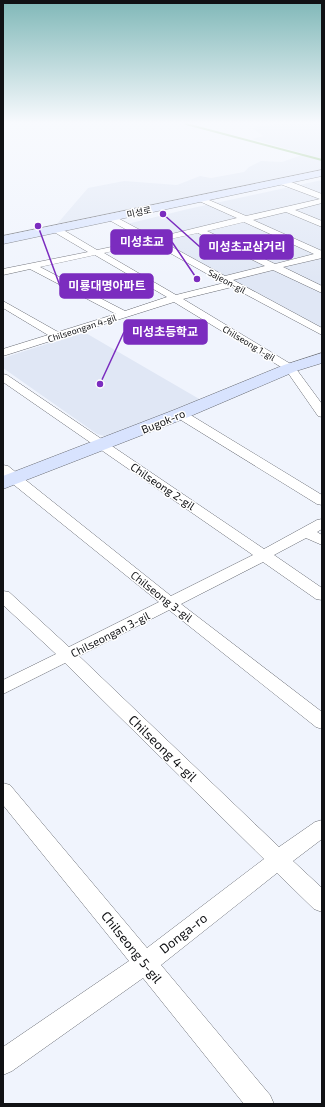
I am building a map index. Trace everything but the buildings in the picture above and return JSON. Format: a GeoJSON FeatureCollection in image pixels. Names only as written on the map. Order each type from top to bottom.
{"type":"FeatureCollection","features":[{"type":"Feature","properties":{"kind":"street","name":"미성로"},"geometry":{"type":"LineString","coordinates":[[3,240],[57,230],[310,176]]}},
{"type":"Feature","properties":{"kind":"street"},"geometry":{"type":"LineString","coordinates":[[283,182],[322,197]]}},
{"type":"Feature","properties":{"kind":"street"},"geometry":{"type":"LineString","coordinates":[[202,199],[321,254]]}},
{"type":"Feature","properties":{"kind":"street"},"geometry":{"type":"LineString","coordinates":[[3,272],[151,241],[322,201]]}},
{"type":"Feature","properties":{"kind":"street"},"geometry":{"type":"LineString","coordinates":[[286,209],[322,224]]}},
{"type":"Feature","properties":{"kind":"street","name":"Sajeon-gil"},"geometry":{"type":"LineString","coordinates":[[112,218],[151,241],[322,332]]}},
{"type":"Feature","properties":{"kind":"street","name":"Chilseong 1-gil"},"geometry":{"type":"LineString","coordinates":[[57,230],[175,298],[290,368],[322,412]]}},
{"type":"Feature","properties":{"kind":"street"},"geometry":{"type":"LineString","coordinates":[[199,230],[322,290]]}},
{"type":"Feature","properties":{"kind":"street","name":"Chilseongan 4-gil"},"geometry":{"type":"LineString","coordinates":[[3,353],[275,266],[321,254]]}},
{"type":"Feature","properties":{"kind":"street"},"geometry":{"type":"LineString","coordinates":[[31,266],[124,314]]}},
{"type":"Feature","properties":{"kind":"street"},"geometry":{"type":"LineString","coordinates":[[3,304],[57,336]]}},
{"type":"Feature","properties":{"kind":"street","name":"Bugok-ro"},"geometry":{"type":"LineString","coordinates":[[7,477],[103,445],[290,368],[322,358]]}},
{"type":"Feature","properties":{"kind":"street","name":"Chilseong 2-gil"},"geometry":{"type":"LineString","coordinates":[[3,377],[322,595]]}},
{"type":"Feature","properties":{"kind":"street"},"geometry":{"type":"LineString","coordinates":[[180,414],[322,500]]}},
{"type":"Feature","properties":{"kind":"street","name":"Chilseong 3-gil"},"geometry":{"type":"LineString","coordinates":[[7,477],[322,722]]}},
{"type":"Feature","properties":{"kind":"street","name":"Chilseongan 3-gil"},"geometry":{"type":"LineString","coordinates":[[3,688],[264,555],[322,523]]}},
{"type":"Feature","properties":{"kind":"street"},"geometry":{"type":"LineString","coordinates":[[307,532],[322,541]]}},
{"type":"Feature","properties":{"kind":"street","name":"Chilseong 4-gil"},"geometry":{"type":"LineString","coordinates":[[3,596],[67,655],[322,902]]}},
{"type":"Feature","properties":{"kind":"street","name":"Chilseong 5-gil"},"geometry":{"type":"LineString","coordinates":[[3,791],[261,1104]]}},
{"type":"Feature","properties":{"kind":"street","name":"Donga-ro"},"geometry":{"type":"LineString","coordinates":[[3,1062],[145,963],[278,860],[322,828]]}},
{"type":"Feature","properties":{"kind":"shaded area"},"geometry":{"type":"Polygon","coordinates":[[[200,176],[211,178],[224,176],[295,176],[57,224],[88,188],[124,181],[177,185],[200,176]]]}},
{"type":"Feature","properties":{"kind":"shaded area"},"geometry":{"type":"Polygon","coordinates":[[[322,180],[322,328],[127,224],[188,209],[322,180]]]}},
{"type":"Feature","properties":{"kind":"shaded area"},"geometry":{"type":"Polygon","coordinates":[[[84,332],[201,400],[113,435],[104,436],[97,434],[3,368],[3,358],[84,332]]]}},
{"type":"Feature","properties":{"kind":"place","name":"미성초교삼거리"},"geometry":{"type":"Point","coordinates":[163,214]}},
{"type":"Feature","properties":{"kind":"place","name":"미룡대명아파트"},"geometry":{"type":"Point","coordinates":[38,226]}},
{"type":"Feature","properties":{"kind":"place","name":"미성초교"},"geometry":{"type":"Point","coordinates":[197,279]}},
{"type":"Feature","properties":{"kind":"place","name":"미성초등학교"},"geometry":{"type":"Point","coordinates":[100,384]}}]}
